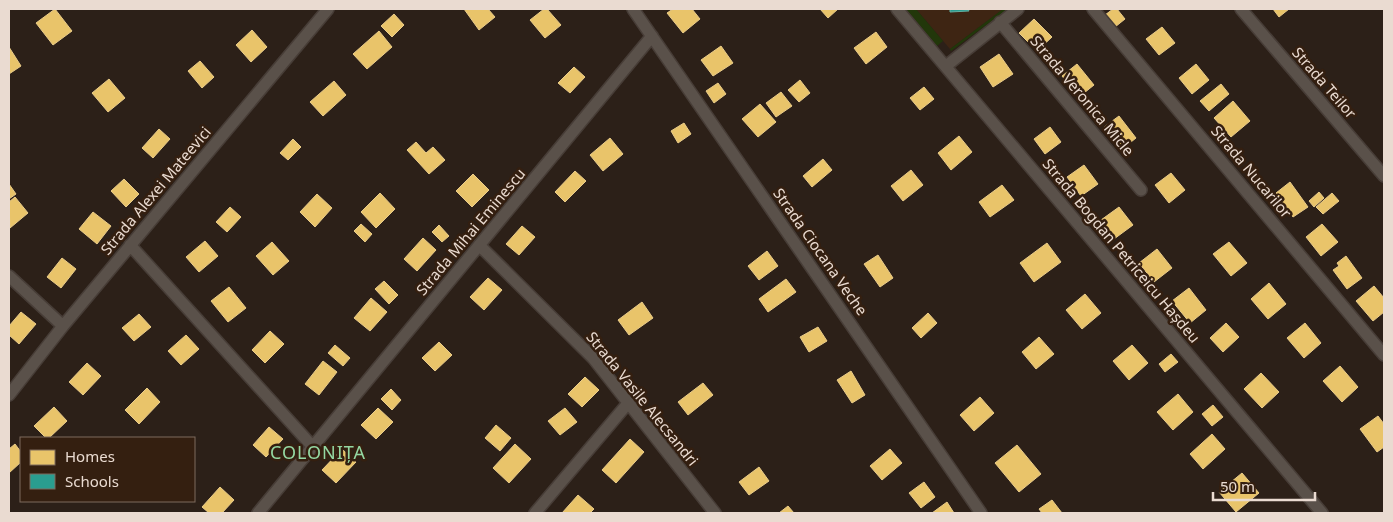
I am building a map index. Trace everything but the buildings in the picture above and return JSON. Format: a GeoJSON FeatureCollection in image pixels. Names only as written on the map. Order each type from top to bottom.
{"type":"FeatureCollection","features":[{"type":"Feature","properties":{"kind":"street","name":"Strada Alexei Mateevici"},"geometry":{"type":"LineString","coordinates":[[9,395],[63,326],[328,9]]}},
{"type":"Feature","properties":{"kind":"street","name":"Strada Ciocana Veche"},"geometry":{"type":"LineString","coordinates":[[634,9],[981,513]]}},
{"type":"Feature","properties":{"kind":"street","name":"Strada Bogdan Petriceicu Hașdeu"},"geometry":{"type":"LineString","coordinates":[[896,9],[1322,513]]}},
{"type":"Feature","properties":{"kind":"street"},"geometry":{"type":"LineString","coordinates":[[946,66],[1018,9]]}},
{"type":"Feature","properties":{"kind":"street","name":"Strada Nucarilor"},"geometry":{"type":"LineString","coordinates":[[1093,9],[1384,355]]}},
{"type":"Feature","properties":{"kind":"street","name":"Strada Teilor"},"geometry":{"type":"LineString","coordinates":[[1241,9],[1384,176]]}},
{"type":"Feature","properties":{"kind":"street","name":"Strada Veronica Micle"},"geometry":{"type":"LineString","coordinates":[[1000,22],[1141,190]]}},
{"type":"Feature","properties":{"kind":"street","name":"Strada Mihai Eminescu"},"geometry":{"type":"LineString","coordinates":[[258,513],[652,36]]}},
{"type":"Feature","properties":{"kind":"street"},"geometry":{"type":"LineString","coordinates":[[130,245],[313,447]]}},
{"type":"Feature","properties":{"kind":"street","name":"Strada Vasile Alecsandri"},"geometry":{"type":"LineString","coordinates":[[479,245],[593,358],[715,513]]}},
{"type":"Feature","properties":{"kind":"street"},"geometry":{"type":"LineString","coordinates":[[9,276],[63,326]]}},
{"type":"Feature","properties":{"kind":"street"},"geometry":{"type":"LineString","coordinates":[[535,513],[629,402]]}},
{"type":"Feature","properties":{"kind":"shaded area"},"geometry":{"type":"Polygon","coordinates":[[[916,9],[1003,9],[950,49],[916,9]]]}},
{"type":"Feature","properties":{"kind":"green space"},"geometry":{"type":"Polygon","coordinates":[[[906,9],[916,9],[943,41],[937,46],[906,9]]]}},
{"type":"Feature","properties":{"kind":"green space"},"geometry":{"type":"Polygon","coordinates":[[[1003,9],[1008,9],[951,51],[950,49],[1003,9]]]}},
{"type":"Feature","properties":{"kind":"district","name":"COLONIȚA"},"geometry":{"type":"Point","coordinates":[318,453]}}]}
